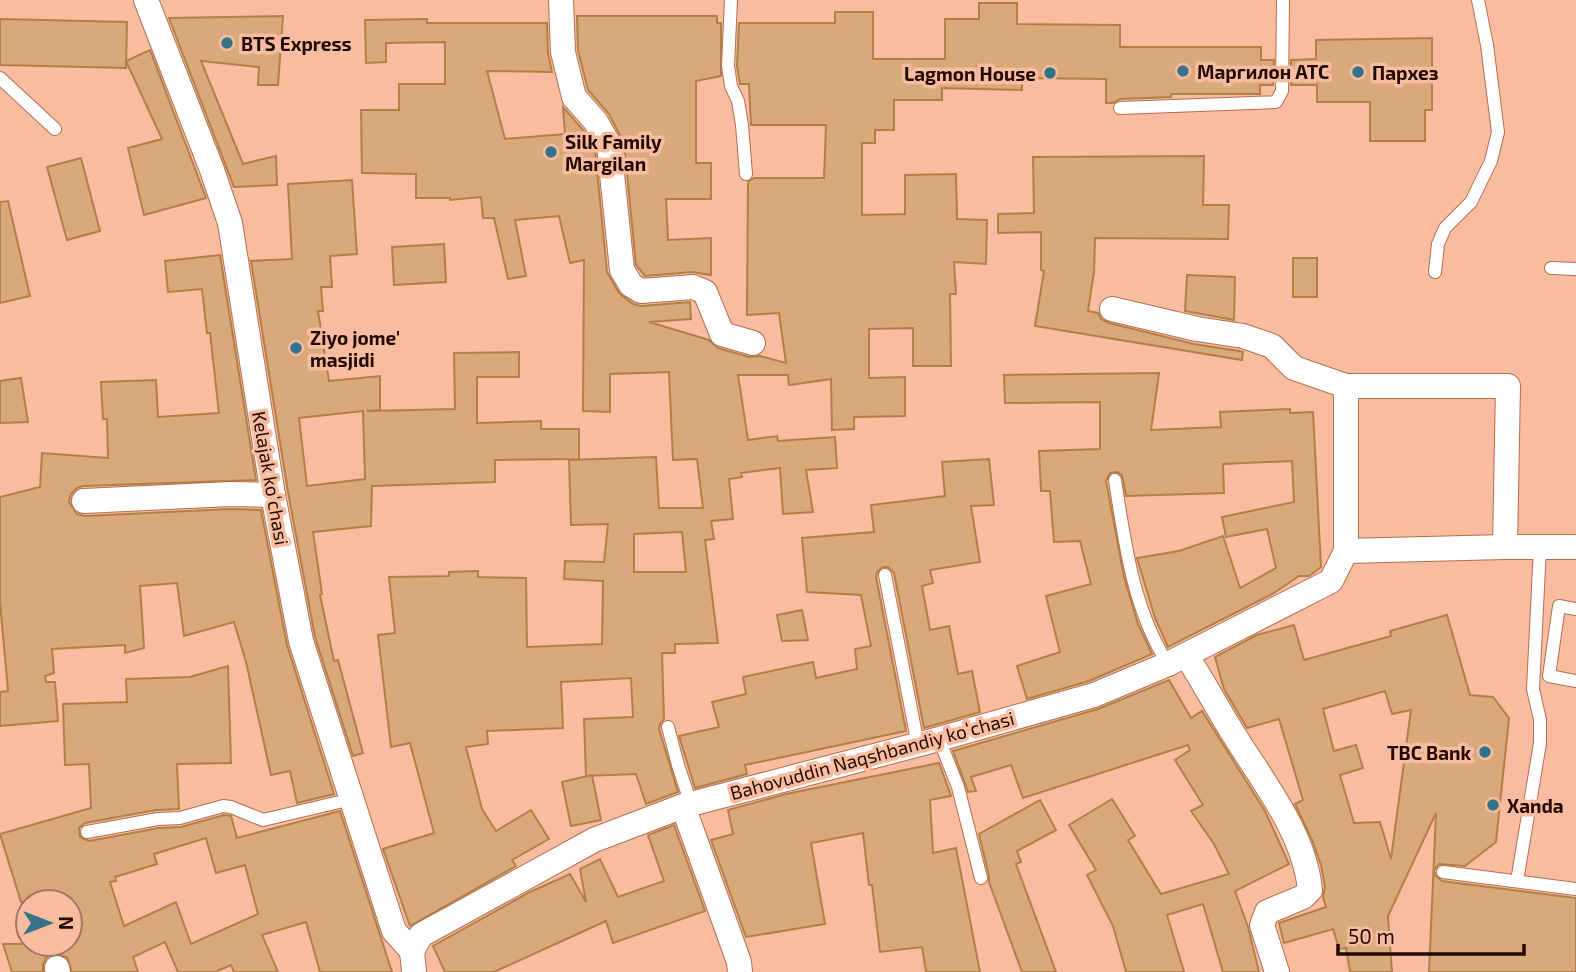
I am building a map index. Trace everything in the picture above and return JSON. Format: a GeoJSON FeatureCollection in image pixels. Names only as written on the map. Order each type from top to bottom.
{"type":"FeatureCollection","features":[{"type":"Feature","properties":{"kind":"street","name":"Kelajak koʻchasi"},"geometry":{"type":"LineString","coordinates":[[146,0],[230,223],[273,495],[301,642],[394,931],[413,962]]}},
{"type":"Feature","properties":{"kind":"street"},"geometry":{"type":"LineString","coordinates":[[561,0],[563,52],[575,97],[596,121],[609,145],[622,270],[631,285],[641,290],[693,287],[705,292],[722,334],[753,343]]}},
{"type":"Feature","properties":{"kind":"street"},"geometry":{"type":"LineString","coordinates":[[1112,309],[1198,329],[1243,336],[1272,346],[1294,368],[1346,386],[1508,386],[1506,547]]}},
{"type":"Feature","properties":{"kind":"street"},"geometry":{"type":"LineString","coordinates":[[1346,386],[1346,551],[1576,547]]}},
{"type":"Feature","properties":{"kind":"street"},"geometry":{"type":"LineString","coordinates":[[84,501],[217,494],[273,495]]}},
{"type":"Feature","properties":{"kind":"street","name":"Bahovuddin Naqshbandiy koʻchasi"},"geometry":{"type":"LineString","coordinates":[[413,962],[421,935],[594,840],[687,805],[929,742],[1094,695],[1177,660],[1331,581],[1346,551]]}},
{"type":"Feature","properties":{"kind":"street"},"geometry":{"type":"LineString","coordinates":[[1177,660],[1271,794],[1308,867],[1310,890],[1303,897],[1267,912],[1262,925],[1277,972]]}},
{"type":"Feature","properties":{"kind":"street"},"geometry":{"type":"LineString","coordinates":[[687,805],[740,972]]}},
{"type":"Feature","properties":{"kind":"lane"},"geometry":{"type":"LineString","coordinates":[[731,0],[728,66],[731,86],[738,101],[746,174]]}},
{"type":"Feature","properties":{"kind":"lane"},"geometry":{"type":"LineString","coordinates":[[1120,108],[1276,102],[1282,91],[1283,0]]}},
{"type":"Feature","properties":{"kind":"lane"},"geometry":{"type":"LineString","coordinates":[[1435,272],[1438,244],[1445,228],[1471,202],[1491,161],[1498,132],[1487,45],[1478,0]]}},
{"type":"Feature","properties":{"kind":"lane"},"geometry":{"type":"LineString","coordinates":[[0,78],[55,129]]}},
{"type":"Feature","properties":{"kind":"lane"},"geometry":{"type":"LineString","coordinates":[[1551,268],[1576,270]]}},
{"type":"Feature","properties":{"kind":"lane"},"geometry":{"type":"LineString","coordinates":[[1115,480],[1127,555],[1138,599],[1154,642],[1177,660]]}},
{"type":"Feature","properties":{"kind":"lane"},"geometry":{"type":"LineString","coordinates":[[1517,881],[1540,743],[1540,720],[1533,690],[1540,547]]}},
{"type":"Feature","properties":{"kind":"lane"},"geometry":{"type":"LineString","coordinates":[[885,575],[929,742],[958,787],[981,878]]}},
{"type":"Feature","properties":{"kind":"lane"},"geometry":{"type":"LineString","coordinates":[[1576,609],[1559,606],[1549,676],[1576,681]]}},
{"type":"Feature","properties":{"kind":"lane"},"geometry":{"type":"LineString","coordinates":[[668,727],[687,805]]}},
{"type":"Feature","properties":{"kind":"lane"},"geometry":{"type":"LineString","coordinates":[[88,832],[159,819],[180,818],[223,806],[263,820],[352,799]]}},
{"type":"Feature","properties":{"kind":"lane"},"geometry":{"type":"LineString","coordinates":[[1443,872],[1576,889]]}},
{"type":"Feature","properties":{"kind":"building"},"geometry":{"type":"Polygon","coordinates":[[[979,3],[1017,3],[1017,24],[1120,25],[1120,47],[1261,47],[1261,60],[1274,60],[1273,85],[1260,85],[1260,94],[1171,94],[1171,97],[1120,99],[1106,103],[1106,79],[1022,78],[1022,90],[942,88],[942,100],[894,100],[894,130],[875,130],[875,143],[862,143],[862,215],[905,214],[905,175],[956,174],[957,219],[987,220],[986,264],[954,262],[956,294],[950,294],[951,366],[913,366],[913,328],[869,329],[869,378],[905,377],[905,416],[854,417],[854,429],[832,430],[831,379],[789,385],[788,375],[738,375],[748,440],[777,436],[778,441],[835,437],[837,468],[806,470],[813,512],[783,514],[780,468],[741,473],[742,477],[729,479],[733,519],[711,521],[714,539],[705,540],[718,643],[675,644],[675,653],[662,653],[664,719],[659,729],[678,792],[646,804],[636,774],[586,776],[584,719],[633,717],[631,678],[561,682],[563,728],[487,731],[488,744],[466,747],[482,809],[496,831],[531,810],[549,839],[512,860],[516,866],[410,926],[383,849],[434,833],[410,743],[391,747],[378,635],[395,633],[389,577],[449,576],[449,572],[478,571],[478,577],[526,578],[527,647],[602,644],[603,581],[564,579],[565,561],[604,562],[608,524],[571,525],[569,460],[656,457],[659,508],[703,508],[697,459],[673,460],[669,372],[610,374],[610,412],[583,411],[584,260],[570,263],[559,216],[515,220],[526,276],[508,279],[494,218],[483,218],[481,197],[450,200],[416,198],[416,174],[362,173],[361,110],[399,110],[399,84],[445,84],[445,42],[386,43],[386,62],[366,63],[365,20],[547,23],[552,72],[487,71],[505,139],[565,134],[563,107],[584,131],[595,150],[607,272],[619,293],[633,304],[641,306],[690,302],[691,319],[649,322],[709,340],[718,348],[749,357],[760,356],[786,363],[779,313],[747,315],[748,182],[754,178],[824,178],[826,125],[751,125],[749,84],[740,84],[737,66],[739,23],[835,23],[835,12],[873,12],[873,59],[945,59],[945,19],[979,19],[979,3]],[[682,532],[634,534],[634,572],[686,572],[682,532]]]}},
{"type":"Feature","properties":{"kind":"building"},"geometry":{"type":"Polygon","coordinates":[[[283,16],[278,85],[258,85],[259,67],[201,61],[243,164],[276,156],[277,185],[234,187],[169,18],[283,16]]]}},
{"type":"Feature","properties":{"kind":"building"},"geometry":{"type":"Polygon","coordinates":[[[577,16],[717,16],[717,23],[721,23],[721,76],[696,81],[696,163],[711,163],[711,199],[666,199],[668,240],[711,238],[711,275],[692,272],[645,276],[636,265],[624,143],[609,114],[588,90],[578,50],[577,16]]]}},
{"type":"Feature","properties":{"kind":"building"},"geometry":{"type":"Polygon","coordinates":[[[0,19],[127,22],[126,68],[0,65],[0,19]]]}},
{"type":"Feature","properties":{"kind":"building","name":"Пархез"},"geometry":{"type":"Polygon","coordinates":[[[1432,38],[1432,110],[1425,110],[1425,141],[1370,141],[1370,102],[1317,102],[1317,85],[1291,85],[1291,60],[1316,59],[1316,40],[1432,38]]]}},
{"type":"Feature","properties":{"kind":"building"},"geometry":{"type":"Polygon","coordinates":[[[150,50],[206,198],[144,215],[128,148],[162,139],[126,61],[150,50]]]}},
{"type":"Feature","properties":{"kind":"building"},"geometry":{"type":"Polygon","coordinates":[[[1204,156],[1203,205],[1229,205],[1228,239],[1095,238],[1094,272],[1088,311],[1098,313],[1101,319],[1109,323],[1194,344],[1243,352],[1242,360],[1035,326],[1044,271],[1041,270],[1041,232],[998,233],[998,214],[1034,213],[1033,157],[1204,156]]]}},
{"type":"Feature","properties":{"kind":"building"},"geometry":{"type":"Polygon","coordinates":[[[81,158],[100,231],[67,240],[47,167],[81,158]]]}},
{"type":"Feature","properties":{"kind":"building"},"geometry":{"type":"Polygon","coordinates":[[[352,180],[357,254],[330,256],[332,287],[321,287],[323,311],[318,311],[329,381],[380,376],[380,410],[367,411],[455,409],[454,353],[519,352],[519,377],[477,377],[477,423],[541,421],[541,429],[579,429],[579,459],[495,460],[495,482],[372,486],[371,526],[313,532],[320,595],[334,661],[338,660],[363,753],[353,756],[315,637],[288,492],[251,261],[292,259],[288,184],[352,180]],[[363,411],[299,418],[307,486],[365,479],[363,411]]]}},
{"type":"Feature","properties":{"kind":"building"},"geometry":{"type":"Polygon","coordinates":[[[8,201],[30,296],[0,303],[0,202],[8,201]]]}},
{"type":"Feature","properties":{"kind":"building"},"geometry":{"type":"Polygon","coordinates":[[[444,244],[446,282],[394,285],[392,247],[444,244]]]}},
{"type":"Feature","properties":{"kind":"building"},"geometry":{"type":"Polygon","coordinates":[[[220,255],[256,480],[83,486],[71,494],[69,502],[77,514],[85,516],[261,510],[287,645],[334,794],[297,803],[290,771],[271,775],[246,662],[234,622],[184,636],[177,583],[140,586],[144,648],[125,653],[125,645],[52,649],[54,673],[45,676],[46,682],[55,682],[58,721],[0,726],[0,692],[8,691],[0,602],[0,497],[40,487],[42,453],[108,458],[107,419],[103,419],[101,382],[156,380],[158,417],[219,413],[202,289],[168,292],[165,261],[220,255]]]}},
{"type":"Feature","properties":{"kind":"building"},"geometry":{"type":"Polygon","coordinates":[[[1293,258],[1317,258],[1317,297],[1293,297],[1293,258]]]}},
{"type":"Feature","properties":{"kind":"building"},"geometry":{"type":"Polygon","coordinates":[[[1187,275],[1235,277],[1234,320],[1185,311],[1187,275]]]}},
{"type":"Feature","properties":{"kind":"building"},"geometry":{"type":"Polygon","coordinates":[[[1159,373],[1151,430],[1221,427],[1220,412],[1290,409],[1290,413],[1313,412],[1321,567],[1309,576],[1299,576],[1274,593],[1168,647],[1155,618],[1137,558],[1179,551],[1223,536],[1240,588],[1276,568],[1267,529],[1226,537],[1222,517],[1294,502],[1292,461],[1223,464],[1224,493],[1126,496],[1122,475],[1117,472],[1110,473],[1106,481],[1124,577],[1138,624],[1152,654],[1089,681],[1027,699],[1017,666],[1060,652],[1046,596],[1091,584],[1080,541],[1054,542],[1050,491],[1041,491],[1039,451],[1100,449],[1100,402],[1005,403],[1004,375],[1159,373]]]}},
{"type":"Feature","properties":{"kind":"building"},"geometry":{"type":"Polygon","coordinates":[[[21,378],[28,422],[0,423],[0,381],[21,378]]]}},
{"type":"Feature","properties":{"kind":"building"},"geometry":{"type":"Polygon","coordinates":[[[989,459],[994,505],[971,506],[980,562],[930,570],[933,583],[922,586],[930,630],[949,626],[958,674],[972,671],[980,712],[924,728],[894,573],[888,567],[883,567],[876,577],[906,731],[745,765],[747,774],[695,788],[679,736],[719,727],[712,702],[746,694],[743,677],[813,662],[816,678],[857,669],[855,649],[871,646],[861,595],[807,592],[802,538],[874,532],[871,505],[945,496],[942,462],[989,459]]]}},
{"type":"Feature","properties":{"kind":"building"},"geometry":{"type":"Polygon","coordinates":[[[802,610],[808,640],[782,641],[777,615],[802,610]]]}},
{"type":"Feature","properties":{"kind":"building"},"geometry":{"type":"Polygon","coordinates":[[[1447,615],[1470,695],[1493,697],[1509,718],[1496,842],[1465,866],[1439,864],[1434,870],[1435,875],[1442,881],[1576,898],[1576,972],[1429,972],[1436,813],[1388,916],[1392,972],[1350,972],[1346,948],[1339,949],[1333,929],[1284,943],[1279,923],[1326,907],[1321,865],[1295,804],[1303,800],[1279,719],[1247,728],[1224,689],[1215,657],[1257,635],[1294,625],[1304,660],[1391,636],[1390,631],[1447,615]],[[1385,691],[1323,709],[1334,751],[1356,745],[1363,768],[1340,775],[1354,823],[1380,822],[1391,859],[1411,710],[1392,714],[1385,691]]]}},
{"type":"Feature","properties":{"kind":"building"},"geometry":{"type":"Polygon","coordinates":[[[228,666],[231,763],[177,764],[179,809],[156,810],[85,823],[79,828],[80,837],[89,841],[159,828],[181,827],[224,815],[231,816],[237,838],[340,811],[392,972],[320,972],[306,922],[262,935],[278,972],[234,972],[231,965],[215,972],[178,972],[165,942],[133,957],[138,972],[72,972],[67,958],[84,958],[84,888],[17,888],[0,834],[91,808],[89,764],[65,765],[63,704],[127,702],[126,679],[190,677],[228,666]],[[206,838],[154,854],[157,864],[115,877],[116,881],[110,882],[124,926],[176,902],[191,944],[258,914],[245,865],[216,873],[206,838]]]}},
{"type":"Feature","properties":{"kind":"building"},"geometry":{"type":"Polygon","coordinates":[[[1169,680],[1191,718],[1202,711],[1265,811],[1289,864],[1235,891],[1248,927],[1259,972],[1223,972],[1203,904],[1167,915],[1184,972],[1126,972],[1113,926],[1087,875],[1096,870],[1069,825],[1112,799],[1135,836],[1128,840],[1161,894],[1229,874],[1214,844],[1191,811],[1203,805],[1175,760],[1190,750],[1188,745],[1023,798],[1011,765],[971,777],[976,791],[968,792],[953,751],[1098,709],[1169,680]]]}},
{"type":"Feature","properties":{"kind":"building"},"geometry":{"type":"Polygon","coordinates":[[[939,763],[951,796],[930,800],[933,853],[956,848],[980,972],[926,972],[922,947],[880,952],[863,833],[811,843],[825,924],[746,937],[711,840],[733,834],[728,810],[786,794],[939,763]]]}},
{"type":"Feature","properties":{"kind":"building"},"geometry":{"type":"Polygon","coordinates":[[[592,775],[601,820],[571,826],[562,782],[592,775]]]}},
{"type":"Feature","properties":{"kind":"building"},"geometry":{"type":"Polygon","coordinates":[[[1040,800],[1056,830],[1017,851],[1021,862],[1016,864],[1056,972],[1022,972],[989,882],[979,834],[1040,800]]]}},
{"type":"Feature","properties":{"kind":"building"},"geometry":{"type":"Polygon","coordinates":[[[674,825],[705,911],[613,943],[606,921],[494,972],[445,972],[433,946],[530,892],[570,874],[586,902],[580,869],[600,859],[618,897],[664,881],[648,835],[674,825]]]}},
{"type":"Feature","properties":{"kind":"building"},"geometry":{"type":"Polygon","coordinates":[[[3,944],[14,944],[14,958],[46,958],[43,972],[12,972],[3,944]]]}},
{"type":"Feature","properties":{"kind":"place","name":"BTS Express"},"geometry":{"type":"Point","coordinates":[227,43]}},
{"type":"Feature","properties":{"kind":"place","name":"Маргилон АТС"},"geometry":{"type":"Point","coordinates":[1183,71]}},
{"type":"Feature","properties":{"kind":"place","name":"Пархез"},"geometry":{"type":"Point","coordinates":[1358,72]}},
{"type":"Feature","properties":{"kind":"place","name":"Lagmon House"},"geometry":{"type":"Point","coordinates":[1050,73]}},
{"type":"Feature","properties":{"kind":"place","name":"Silk Family Margilan"},"geometry":{"type":"Point","coordinates":[551,152]}},
{"type":"Feature","properties":{"kind":"place","name":"Ziyo jome' masjidi"},"geometry":{"type":"Point","coordinates":[296,348]}},
{"type":"Feature","properties":{"kind":"place","name":"TBC Bank"},"geometry":{"type":"Point","coordinates":[1485,752]}},
{"type":"Feature","properties":{"kind":"place","name":"Xanda"},"geometry":{"type":"Point","coordinates":[1493,805]}}]}
